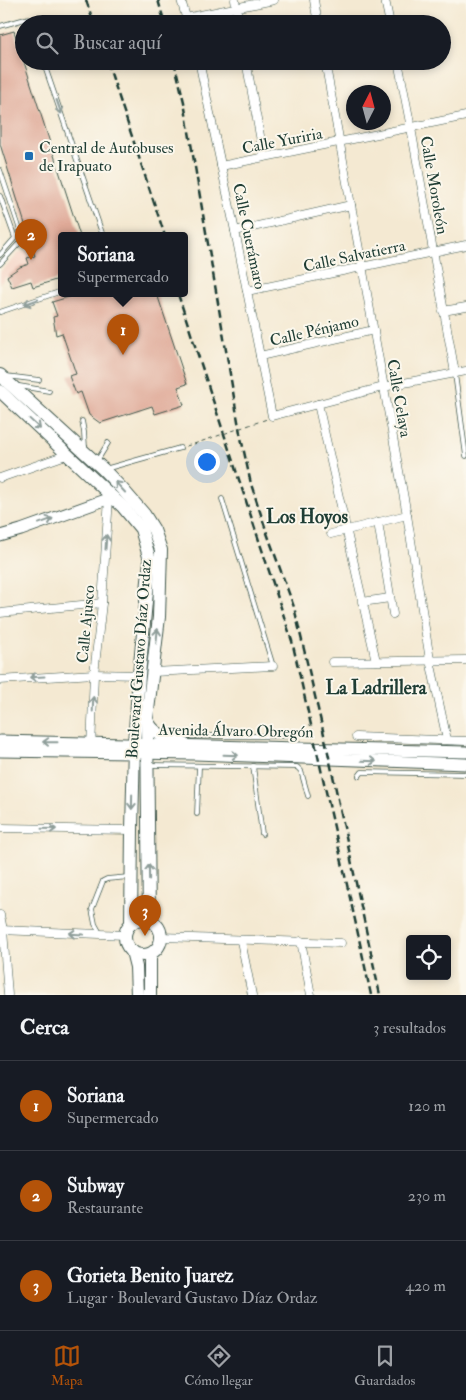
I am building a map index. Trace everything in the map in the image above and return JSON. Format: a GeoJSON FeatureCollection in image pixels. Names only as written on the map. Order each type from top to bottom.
{"type":"FeatureCollection","features":[{"type":"Feature","properties":{"kind":"main road","name":"Boulevard Gustavo Díaz Ordaz"},"geometry":{"type":"LineString","coordinates":[[2,381],[100,466],[124,491],[144,514],[154,530],[161,550],[159,617],[132,830],[131,924]]}},
{"type":"Feature","properties":{"kind":"main road","name":"Boulevard Gustavo Díaz Ordaz"},"geometry":{"type":"LineString","coordinates":[[2,381],[68,455],[141,529],[150,560],[139,675],[149,921]]}},
{"type":"Feature","properties":{"kind":"main road"},"geometry":{"type":"LineString","coordinates":[[147,719],[157,733],[184,744]]}},
{"type":"Feature","properties":{"kind":"main road"},"geometry":{"type":"LineString","coordinates":[[132,952],[141,955],[150,954],[158,947],[161,937],[158,927],[149,921],[140,920],[128,927],[125,936],[136,967],[137,995]]}},
{"type":"Feature","properties":{"kind":"main road"},"geometry":{"type":"LineString","coordinates":[[150,954],[150,995]]}},
{"type":"Feature","properties":{"kind":"street"},"geometry":{"type":"LineString","coordinates":[[181,0],[185,15]]}},
{"type":"Feature","properties":{"kind":"street"},"geometry":{"type":"LineString","coordinates":[[204,15],[236,4],[274,0]]}},
{"type":"Feature","properties":{"kind":"street"},"geometry":{"type":"LineString","coordinates":[[314,0],[316,15]]}},
{"type":"Feature","properties":{"kind":"street"},"geometry":{"type":"LineString","coordinates":[[385,0],[388,15]]}},
{"type":"Feature","properties":{"kind":"street","name":"Calle Cuerámaro"},"geometry":{"type":"LineString","coordinates":[[200,70],[235,231],[260,356],[270,418]]}},
{"type":"Feature","properties":{"kind":"street"},"geometry":{"type":"LineString","coordinates":[[248,70],[264,157]]}},
{"type":"Feature","properties":{"kind":"street","name":"Calle Celaya"},"geometry":{"type":"LineString","coordinates":[[327,70],[374,330],[430,660],[447,740]]}},
{"type":"Feature","properties":{"kind":"street","name":"Calle Moroleón"},"geometry":{"type":"LineString","coordinates":[[400,70],[412,128],[455,373]]}},
{"type":"Feature","properties":{"kind":"street","name":"Calle Yuriria"},"geometry":{"type":"LineString","coordinates":[[221,166],[466,116]]}},
{"type":"Feature","properties":{"kind":"street"},"geometry":{"type":"LineString","coordinates":[[235,231],[351,205]]}},
{"type":"Feature","properties":{"kind":"street","name":"Calle Salvatierra"},"geometry":{"type":"LineString","coordinates":[[247,291],[466,245]]}},
{"type":"Feature","properties":{"kind":"street"},"geometry":{"type":"LineString","coordinates":[[443,311],[466,307]]}},
{"type":"Feature","properties":{"kind":"street","name":"Calle Pénjamo"},"geometry":{"type":"LineString","coordinates":[[260,356],[374,330]]}},
{"type":"Feature","properties":{"kind":"street"},"geometry":{"type":"LineString","coordinates":[[270,418],[383,387],[466,371]]}},
{"type":"Feature","properties":{"kind":"street"},"geometry":{"type":"LineString","coordinates":[[318,404],[376,661]]}},
{"type":"Feature","properties":{"kind":"street"},"geometry":{"type":"LineString","coordinates":[[0,478],[82,450]]}},
{"type":"Feature","properties":{"kind":"street"},"geometry":{"type":"LineString","coordinates":[[0,536],[111,498]]}},
{"type":"Feature","properties":{"kind":"street","name":"Calle Ajusco"},"geometry":{"type":"LineString","coordinates":[[91,748],[94,674],[111,498]]}},
{"type":"Feature","properties":{"kind":"street"},"geometry":{"type":"LineString","coordinates":[[331,534],[406,515]]}},
{"type":"Feature","properties":{"kind":"street"},"geometry":{"type":"LineString","coordinates":[[378,522],[393,614]]}},
{"type":"Feature","properties":{"kind":"street"},"geometry":{"type":"LineString","coordinates":[[362,602],[390,598]]}},
{"type":"Feature","properties":{"kind":"street"},"geometry":{"type":"LineString","coordinates":[[0,612],[102,603]]}},
{"type":"Feature","properties":{"kind":"street"},"geometry":{"type":"LineString","coordinates":[[332,662],[466,660]]}},
{"type":"Feature","properties":{"kind":"street"},"geometry":{"type":"LineString","coordinates":[[153,672],[273,666]]}},
{"type":"Feature","properties":{"kind":"street"},"geometry":{"type":"LineString","coordinates":[[0,680],[94,674],[139,675]]}},
{"type":"Feature","properties":{"kind":"street"},"geometry":{"type":"LineString","coordinates":[[356,737],[466,740]]}},
{"type":"Feature","properties":{"kind":"street","name":"Avenida Álvaro Obregón"},"geometry":{"type":"LineString","coordinates":[[0,741],[142,752],[321,754]]}},
{"type":"Feature","properties":{"kind":"street","name":"Avenida Álvaro Obregón"},"geometry":{"type":"LineString","coordinates":[[142,752],[184,744],[321,754]]}},
{"type":"Feature","properties":{"kind":"street","name":"Avenida Álvaro Obregón"},"geometry":{"type":"LineString","coordinates":[[0,752],[91,748]]}},
{"type":"Feature","properties":{"kind":"street"},"geometry":{"type":"LineString","coordinates":[[321,754],[466,752]]}},
{"type":"Feature","properties":{"kind":"street"},"geometry":{"type":"LineString","coordinates":[[321,754],[466,764]]}},
{"type":"Feature","properties":{"kind":"street"},"geometry":{"type":"LineString","coordinates":[[0,828],[132,830]]}},
{"type":"Feature","properties":{"kind":"street"},"geometry":{"type":"LineString","coordinates":[[0,915],[8,995]]}},
{"type":"Feature","properties":{"kind":"street"},"geometry":{"type":"LineString","coordinates":[[1,930],[125,936]]}},
{"type":"Feature","properties":{"kind":"street"},"geometry":{"type":"LineString","coordinates":[[161,937],[341,942]]}},
{"type":"Feature","properties":{"kind":"street"},"geometry":{"type":"LineString","coordinates":[[241,940],[252,995]]}},
{"type":"Feature","properties":{"kind":"street"},"geometry":{"type":"LineString","coordinates":[[301,941],[311,995]]}},
{"type":"Feature","properties":{"kind":"lane"},"geometry":{"type":"LineString","coordinates":[[0,26],[15,22]]}},
{"type":"Feature","properties":{"kind":"lane"},"geometry":{"type":"LineString","coordinates":[[47,70],[102,232]]}},
{"type":"Feature","properties":{"kind":"lane"},"geometry":{"type":"LineString","coordinates":[[0,170],[23,240],[0,264]]}},
{"type":"Feature","properties":{"kind":"lane"},"geometry":{"type":"LineString","coordinates":[[0,196],[15,238],[0,255]]}},
{"type":"Feature","properties":{"kind":"lane"},"geometry":{"type":"LineString","coordinates":[[0,312],[58,292]]}},
{"type":"Feature","properties":{"kind":"lane"},"geometry":{"type":"LineString","coordinates":[[455,373],[466,456]]}},
{"type":"Feature","properties":{"kind":"lane"},"geometry":{"type":"LineString","coordinates":[[2,381],[39,380]]}},
{"type":"Feature","properties":{"kind":"lane"},"geometry":{"type":"LineString","coordinates":[[2,381],[48,391]]}},
{"type":"Feature","properties":{"kind":"lane"},"geometry":{"type":"LineString","coordinates":[[82,421],[84,432],[82,450]]}},
{"type":"Feature","properties":{"kind":"lane"},"geometry":{"type":"LineString","coordinates":[[100,466],[108,443]]}},
{"type":"Feature","properties":{"kind":"lane"},"geometry":{"type":"LineString","coordinates":[[100,466],[180,448]]}},
{"type":"Feature","properties":{"kind":"lane"},"geometry":{"type":"LineString","coordinates":[[222,500],[273,666]]}},
{"type":"Feature","properties":{"kind":"lane"},"geometry":{"type":"LineString","coordinates":[[163,736],[289,736],[292,732]]}},
{"type":"Feature","properties":{"kind":"lane"},"geometry":{"type":"LineString","coordinates":[[142,752],[199,766],[297,766],[301,771],[308,796]]}},
{"type":"Feature","properties":{"kind":"lane"},"geometry":{"type":"LineString","coordinates":[[196,814],[199,766]]}},
{"type":"Feature","properties":{"kind":"lane"},"geometry":{"type":"LineString","coordinates":[[253,766],[262,834]]}},
{"type":"Feature","properties":{"kind":"lane"},"geometry":{"type":"LineString","coordinates":[[359,776],[362,772],[466,774]]}},
{"type":"Feature","properties":{"kind":"lane"},"geometry":{"type":"LineString","coordinates":[[100,935],[92,910],[103,881],[131,877]]}},
{"type":"Feature","properties":{"kind":"path"},"geometry":{"type":"LineString","coordinates":[[180,448],[270,418]]}},
{"type":"Feature","properties":{"kind":"shaded area"},"geometry":{"type":"Polygon","coordinates":[[[32,249],[37,262],[7,276],[0,283],[0,272],[18,253],[32,249]]]}},
{"type":"Feature","properties":{"kind":"building","name":"Central de Autobuses de Irapuato"},"geometry":{"type":"Polygon","coordinates":[[[14,31],[15,70],[27,70],[79,232],[58,232],[58,279],[33,287],[31,281],[12,287],[7,276],[20,267],[29,264],[27,258],[35,256],[0,144],[0,35],[14,31]]]}},
{"type":"Feature","properties":{"kind":"building"},"geometry":{"type":"Polygon","coordinates":[[[69,297],[158,297],[187,384],[178,387],[184,405],[155,414],[152,406],[100,423],[89,415],[81,392],[76,394],[69,376],[76,374],[62,333],[56,335],[53,317],[57,316],[52,302],[69,297]]]}},
{"type":"Feature","properties":{"kind":"railway"},"geometry":{"type":"LineString","coordinates":[[86,0],[91,15]]}},
{"type":"Feature","properties":{"kind":"railway"},"geometry":{"type":"LineString","coordinates":[[158,0],[162,15]]}},
{"type":"Feature","properties":{"kind":"railway"},"geometry":{"type":"LineString","coordinates":[[110,70],[164,232]]}},
{"type":"Feature","properties":{"kind":"railway"},"geometry":{"type":"LineString","coordinates":[[176,70],[184,102],[240,433],[251,484],[294,607],[326,743],[380,995]]}},
{"type":"Feature","properties":{"kind":"railway"},"geometry":{"type":"LineString","coordinates":[[179,297],[292,641],[371,995]]}},
{"type":"Feature","properties":{"kind":"place","name":"Central de Autobuses de Irapuato"},"geometry":{"type":"Point","coordinates":[29,156]}},
{"type":"Feature","properties":{"kind":"place","name":"Subway"},"geometry":{"type":"Point","coordinates":[31,260]}},
{"type":"Feature","properties":{"kind":"place","name":"Soriana"},"geometry":{"type":"Point","coordinates":[123,355]}},
{"type":"Feature","properties":{"kind":"place","name":"Gorieta Benito Juarez"},"geometry":{"type":"Point","coordinates":[145,936]}},
{"type":"Feature","properties":{"kind":"district","name":"Los Hoyos"},"geometry":{"type":"Point","coordinates":[307,516]}},
{"type":"Feature","properties":{"kind":"district","name":"La Ladrillera"},"geometry":{"type":"Point","coordinates":[376,687]}}]}
